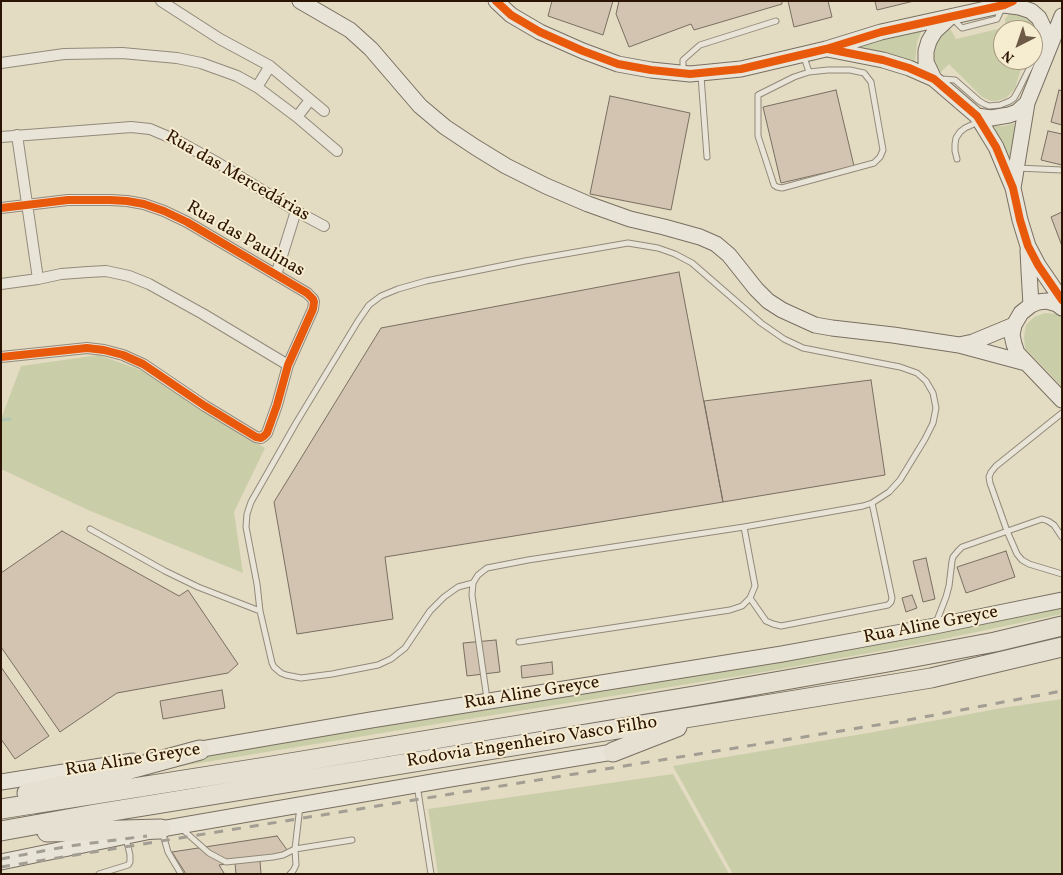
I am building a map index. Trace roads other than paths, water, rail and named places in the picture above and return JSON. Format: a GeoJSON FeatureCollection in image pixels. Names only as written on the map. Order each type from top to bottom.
{"type":"FeatureCollection","features":[{"type":"Feature","properties":{"kind":"highway","name":"Rodovia Engenheiro Vasco Filho"},"geometry":{"type":"LineString","coordinates":[[1,809],[266,767],[850,669],[995,642],[1062,626]]}},
{"type":"Feature","properties":{"kind":"highway","name":"Rodovia Engenheiro Vasco Filho"},"geometry":{"type":"LineString","coordinates":[[1,832],[931,678],[1062,647]]}},
{"type":"Feature","properties":{"kind":"highway"},"geometry":{"type":"LineString","coordinates":[[613,752],[677,727],[722,713]]}},
{"type":"Feature","properties":{"kind":"highway"},"geometry":{"type":"LineString","coordinates":[[1,799],[104,776],[200,750]]}},
{"type":"Feature","properties":{"kind":"highway"},"geometry":{"type":"LineString","coordinates":[[1,832],[170,828]]}},
{"type":"Feature","properties":{"kind":"main road"},"geometry":{"type":"LineString","coordinates":[[300,1],[350,30],[371,49],[420,106],[445,127],[475,147],[506,166],[588,204],[630,219],[700,237],[716,244],[728,254],[756,289],[768,301],[782,310],[815,325],[959,345],[1026,363]]}},
{"type":"Feature","properties":{"kind":"main road"},"geometry":{"type":"LineString","coordinates":[[496,1],[511,15],[540,32],[583,51],[618,64],[683,73],[741,69],[826,49],[881,32],[1008,3],[1031,11],[1039,18],[1047,36],[1048,50]]}},
{"type":"Feature","properties":{"kind":"main road"},"geometry":{"type":"LineString","coordinates":[[1014,188],[1027,103],[1062,16]]}},
{"type":"Feature","properties":{"kind":"main road"},"geometry":{"type":"LineString","coordinates":[[934,79],[926,62],[926,51],[935,31],[951,17]]}},
{"type":"Feature","properties":{"kind":"main road"},"geometry":{"type":"LineString","coordinates":[[826,49],[883,60],[909,68],[934,79],[979,119],[996,147],[1014,188],[1020,220],[1028,246],[1038,265],[1062,300]]}},
{"type":"Feature","properties":{"kind":"main road"},"geometry":{"type":"LineString","coordinates":[[979,119],[1009,115],[1017,112],[1027,103]]}},
{"type":"Feature","properties":{"kind":"main road"},"geometry":{"type":"LineString","coordinates":[[1028,246],[1031,305]]}},
{"type":"Feature","properties":{"kind":"main road"},"geometry":{"type":"LineString","coordinates":[[1062,308],[1057,304],[1047,302],[1038,302],[1031,305],[1021,313],[1014,325],[1012,335],[1017,353],[1062,400]]}},
{"type":"Feature","properties":{"kind":"main road"},"geometry":{"type":"LineString","coordinates":[[959,345],[973,342],[1014,325]]}},
{"type":"Feature","properties":{"kind":"main road","name":"Rua Aline Greyce"},"geometry":{"type":"LineString","coordinates":[[1,782],[782,654],[1062,600]]}},
{"type":"Feature","properties":{"kind":"main road"},"geometry":{"type":"LineString","coordinates":[[1,862],[170,828],[613,752]]}},
{"type":"Feature","properties":{"kind":"street"},"geometry":{"type":"LineString","coordinates":[[160,1],[220,40],[270,66],[324,111]]}},
{"type":"Feature","properties":{"kind":"street"},"geometry":{"type":"LineString","coordinates":[[1,63],[64,54],[122,52],[177,58],[201,63],[237,76],[257,87],[297,117],[337,152]]}},
{"type":"Feature","properties":{"kind":"street"},"geometry":{"type":"LineString","coordinates":[[257,87],[270,66]]}},
{"type":"Feature","properties":{"kind":"street"},"geometry":{"type":"LineString","coordinates":[[297,117],[310,100]]}},
{"type":"Feature","properties":{"kind":"street","name":"Rua das Mercedárias"},"geometry":{"type":"LineString","coordinates":[[1,137],[106,128],[150,129],[176,140],[218,163],[324,226]]}},
{"type":"Feature","properties":{"kind":"street"},"geometry":{"type":"LineString","coordinates":[[17,135],[38,279]]}},
{"type":"Feature","properties":{"kind":"street","name":"Rua das Paulinas"},"geometry":{"type":"LineString","coordinates":[[1,208],[68,200],[127,201],[164,210],[186,222],[313,299],[314,309],[288,365]]}},
{"type":"Feature","properties":{"kind":"street"},"geometry":{"type":"LineString","coordinates":[[276,275],[296,211]]}},
{"type":"Feature","properties":{"kind":"street"},"geometry":{"type":"LineString","coordinates":[[1,284],[60,274],[88,272],[106,271],[130,276],[149,284],[203,314],[288,365],[278,405],[267,433],[259,438],[205,406],[142,364],[123,355],[87,348],[1,357]]}},
{"type":"Feature","properties":{"kind":"lane"},"geometry":{"type":"LineString","coordinates":[[683,73],[683,60],[700,45],[776,21]]}},
{"type":"Feature","properties":{"kind":"lane"},"geometry":{"type":"LineString","coordinates":[[934,79],[955,80],[984,104],[989,106],[1000,105],[1014,98],[1034,59],[1048,50]]}},
{"type":"Feature","properties":{"kind":"lane"},"geometry":{"type":"LineString","coordinates":[[803,54],[809,72]]}},
{"type":"Feature","properties":{"kind":"lane"},"geometry":{"type":"LineString","coordinates":[[850,70],[864,73],[871,82],[883,150],[880,157],[874,163],[782,188],[778,187],[774,185],[758,136],[758,95],[794,77],[809,72],[850,70]]}},
{"type":"Feature","properties":{"kind":"lane"},"geometry":{"type":"LineString","coordinates":[[701,73],[707,157]]}},
{"type":"Feature","properties":{"kind":"lane"},"geometry":{"type":"LineString","coordinates":[[957,159],[954,144],[956,138],[960,132],[979,119]]}},
{"type":"Feature","properties":{"kind":"lane"},"geometry":{"type":"LineString","coordinates":[[1017,168],[1062,170]]}},
{"type":"Feature","properties":{"kind":"lane"},"geometry":{"type":"LineString","coordinates":[[473,583],[458,587],[444,597],[430,611],[405,648],[391,659],[378,665],[300,678],[286,676],[277,670],[272,663],[260,611],[246,527],[247,514],[251,502],[296,422],[358,321],[369,305],[381,296],[426,281],[628,243],[658,248],[692,263],[761,323],[784,339],[803,348],[900,367],[917,373],[926,381],[933,393],[936,408],[933,423],[921,446],[900,480],[889,492],[872,503],[744,527],[487,568],[478,575],[473,583],[472,595],[487,702]]}},
{"type":"Feature","properties":{"kind":"lane"},"geometry":{"type":"LineString","coordinates":[[1062,413],[996,466],[989,477],[1007,531],[1017,554],[1029,564],[1062,574]]}},
{"type":"Feature","properties":{"kind":"lane"},"geometry":{"type":"LineString","coordinates":[[750,598],[766,621],[781,626],[888,605],[892,598],[872,503]]}},
{"type":"Feature","properties":{"kind":"lane"},"geometry":{"type":"LineString","coordinates":[[935,626],[948,591],[952,561],[962,547],[1042,519],[1048,520],[1054,525],[1062,537]]}},
{"type":"Feature","properties":{"kind":"lane"},"geometry":{"type":"LineString","coordinates":[[519,642],[730,610],[742,606],[750,598],[755,586],[744,527]]}},
{"type":"Feature","properties":{"kind":"lane"},"geometry":{"type":"LineString","coordinates":[[90,529],[198,587],[260,611]]}},
{"type":"Feature","properties":{"kind":"lane"},"geometry":{"type":"LineString","coordinates":[[417,785],[431,874]]}},
{"type":"Feature","properties":{"kind":"lane"},"geometry":{"type":"LineString","coordinates":[[290,874],[294,871],[296,865],[295,848],[300,806]]}},
{"type":"Feature","properties":{"kind":"lane"},"geometry":{"type":"LineString","coordinates":[[181,874],[168,852],[170,828],[226,862],[283,855],[295,848],[352,840]]}},
{"type":"Feature","properties":{"kind":"lane"},"geometry":{"type":"LineString","coordinates":[[99,874],[128,865],[130,855],[126,837]]}},
{"type":"Feature","properties":{"kind":"waterway"},"geometry":{"type":"LineString","coordinates":[[1,420],[10,419]]}},
{"type":"Feature","properties":{"kind":"railway"},"geometry":{"type":"LineString","coordinates":[[1,867],[908,720],[1062,691]]}},
{"type":"Feature","properties":{"kind":"railway"},"geometry":{"type":"LineString","coordinates":[[1,859],[69,846],[147,836]]}}]}
